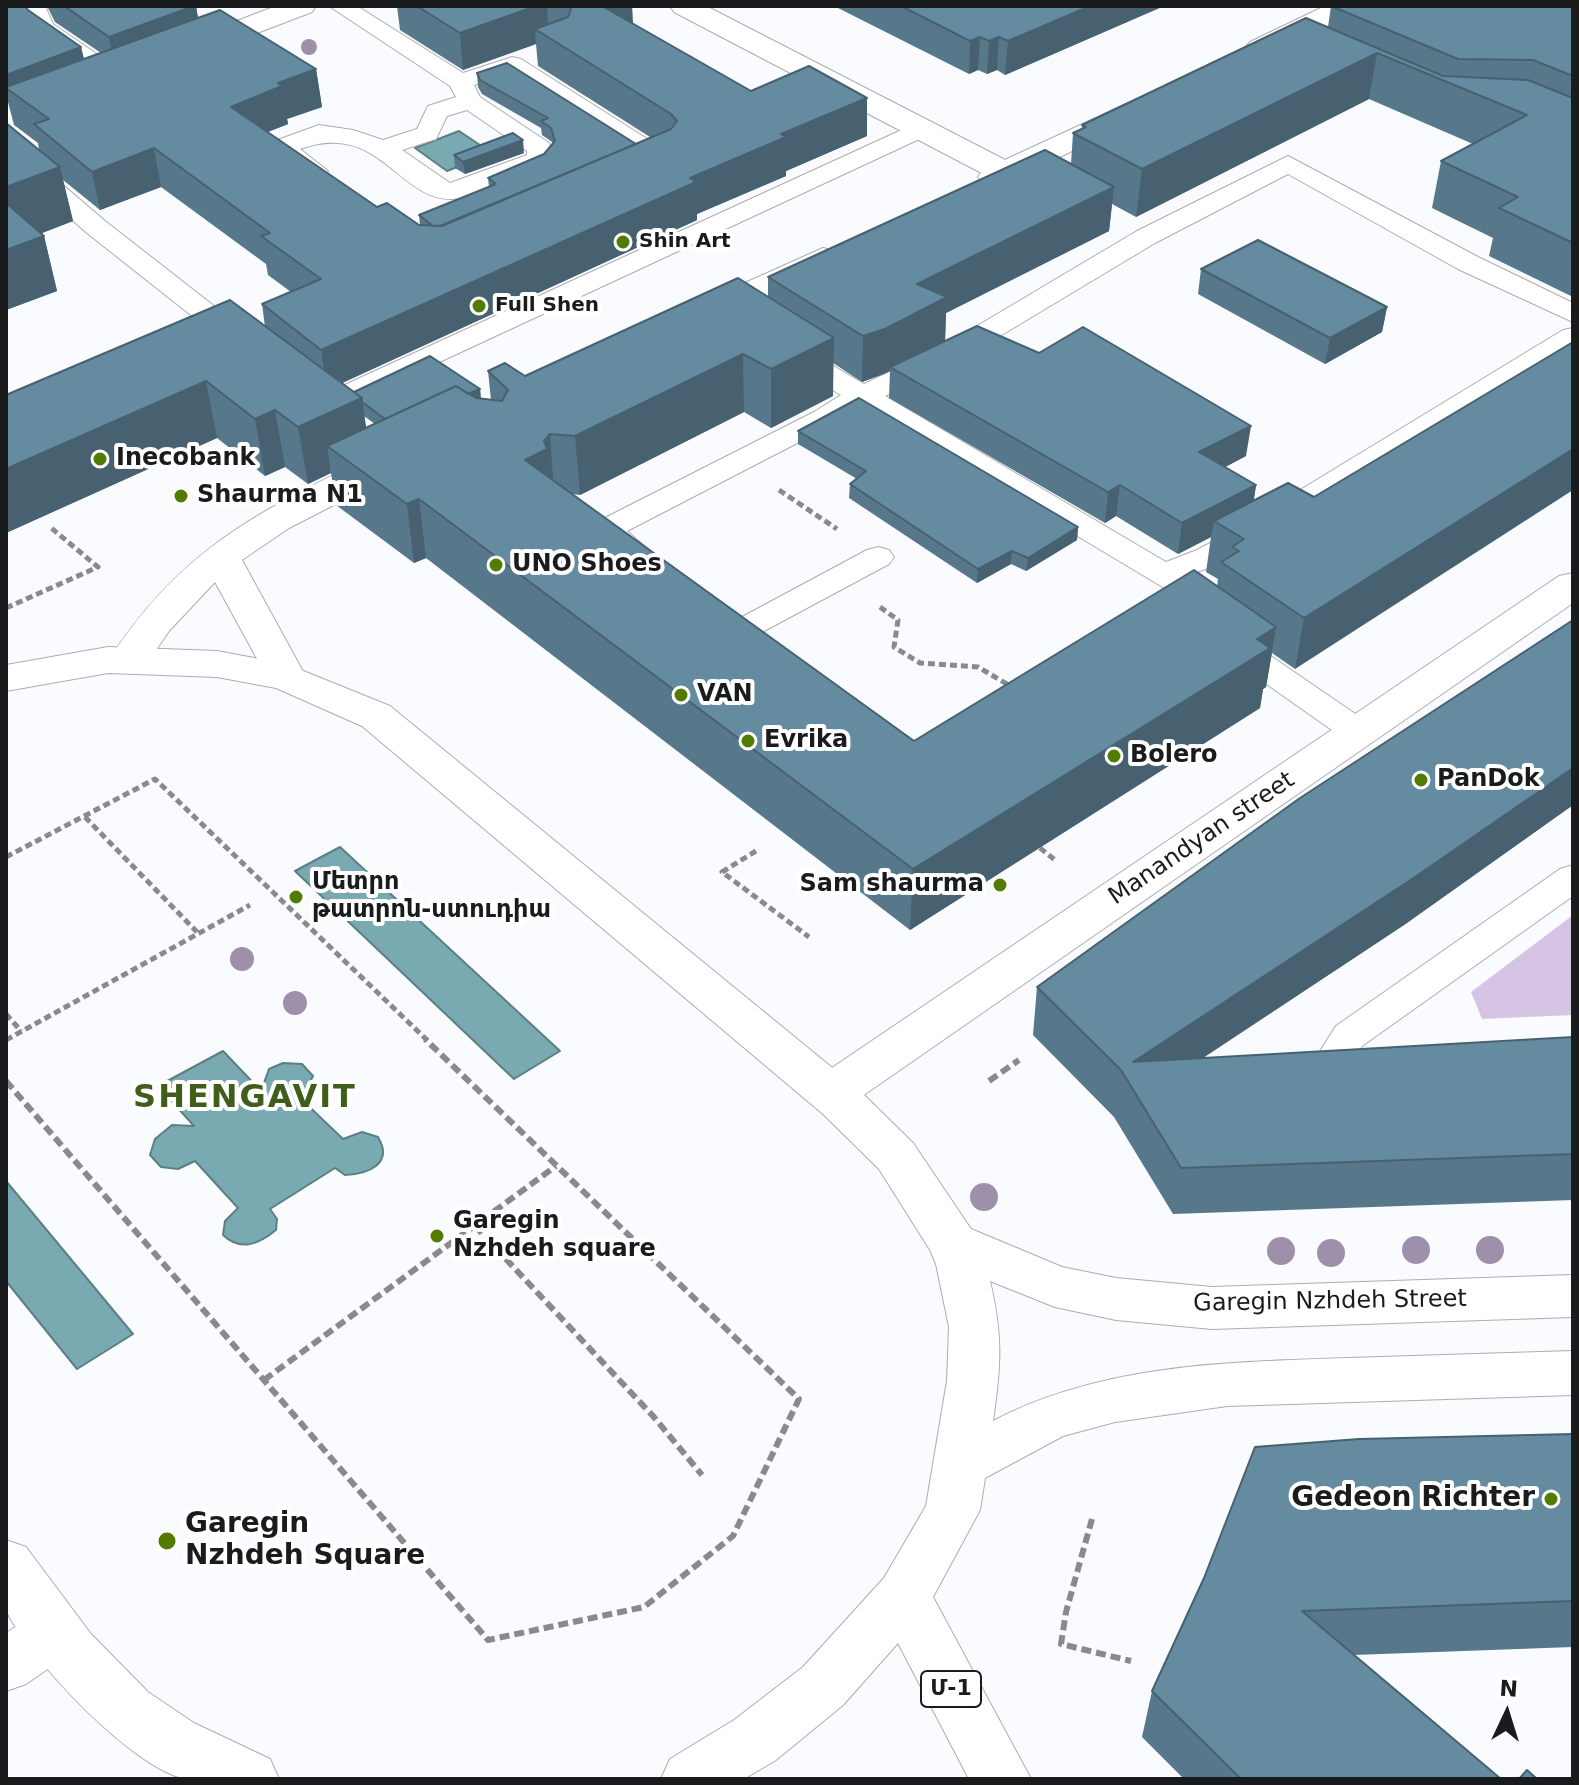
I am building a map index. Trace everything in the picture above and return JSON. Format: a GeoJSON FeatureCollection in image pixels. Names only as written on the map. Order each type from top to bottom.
{"type":"FeatureCollection","features":[{"type":"Feature","properties":{"kind":"street"},"geometry":{"type":"LineString","coordinates":[[172,55],[302,6]]}},
{"type":"Feature","properties":{"kind":"street"},"geometry":{"type":"LineString","coordinates":[[684,6],[1004,172]]}},
{"type":"Feature","properties":{"kind":"street"},"geometry":{"type":"LineString","coordinates":[[1232,61],[1289,47],[1348,6]]}},
{"type":"Feature","properties":{"kind":"street"},"geometry":{"type":"LineString","coordinates":[[101,82],[143,66]]}},
{"type":"Feature","properties":{"kind":"street"},"geometry":{"type":"LineString","coordinates":[[962,192],[1147,103]]}},
{"type":"Feature","properties":{"kind":"street"},"geometry":{"type":"LineString","coordinates":[[676,327],[847,246]]}},
{"type":"Feature","properties":{"kind":"street"},"geometry":{"type":"LineString","coordinates":[[129,660],[167,604],[220,555],[394,450]]}},
{"type":"Feature","properties":{"kind":"street"},"geometry":{"type":"LineString","coordinates":[[220,555],[286,677]]}},
{"type":"Feature","properties":{"kind":"street","name":"Manandyan street"},"geometry":{"type":"LineString","coordinates":[[831,1093],[1573,585]]}},
{"type":"Feature","properties":{"kind":"street"},"geometry":{"type":"LineString","coordinates":[[6,678],[108,660],[217,664],[286,677],[376,716],[831,1093],[896,1156],[953,1243],[975,1327],[973,1381],[953,1510],[904,1596],[823,1686],[755,1740],[691,1779]]}},
{"type":"Feature","properties":{"kind":"street","name":"Garegin Nzhdeh Street"},"geometry":{"type":"LineString","coordinates":[[953,1243],[1055,1286],[1116,1299],[1212,1308],[1573,1296]]}},
{"type":"Feature","properties":{"kind":"street"},"geometry":{"type":"LineString","coordinates":[[961,1464],[1050,1417],[1115,1400],[1227,1384],[1573,1373]]}},
{"type":"Feature","properties":{"kind":"street"},"geometry":{"type":"LineString","coordinates":[[6,1565],[54,1633],[100,1684],[150,1729],[249,1779]]}},
{"type":"Feature","properties":{"kind":"street","name":"Մ-1"},"geometry":{"type":"LineString","coordinates":[[904,1596],[1001,1779]]}},
{"type":"Feature","properties":{"kind":"street"},"geometry":{"type":"LineString","coordinates":[[6,1665],[54,1633]]}},
{"type":"Feature","properties":{"kind":"lane"},"geometry":{"type":"LineString","coordinates":[[33,6],[43,28],[101,82]]}},
{"type":"Feature","properties":{"kind":"lane"},"geometry":{"type":"LineString","coordinates":[[332,184],[281,147],[319,133],[353,138],[383,148],[438,189],[450,191],[465,189],[534,163],[540,156],[540,148],[341,6]]}},
{"type":"Feature","properties":{"kind":"lane"},"geometry":{"type":"LineString","coordinates":[[383,148],[427,134],[437,111],[524,60],[662,159],[619,178]]}},
{"type":"Feature","properties":{"kind":"lane"},"geometry":{"type":"LineString","coordinates":[[324,405],[919,130]]}},
{"type":"Feature","properties":{"kind":"lane"},"geometry":{"type":"LineString","coordinates":[[6,149],[96,227],[264,358]]}},
{"type":"Feature","properties":{"kind":"lane"},"geometry":{"type":"LineString","coordinates":[[667,576],[596,523],[738,463],[859,396],[895,383],[950,354],[1146,237],[1288,164],[1468,263],[1573,314]]}},
{"type":"Feature","properties":{"kind":"lane"},"geometry":{"type":"LineString","coordinates":[[1004,172],[1042,180]]}},
{"type":"Feature","properties":{"kind":"lane"},"geometry":{"type":"LineString","coordinates":[[1120,223],[1146,237]]}},
{"type":"Feature","properties":{"kind":"lane"},"geometry":{"type":"LineString","coordinates":[[719,307],[1167,585],[1193,591],[1188,614],[1358,732]]}},
{"type":"Feature","properties":{"kind":"lane"},"geometry":{"type":"LineString","coordinates":[[1167,585],[1208,557],[1573,336]]}},
{"type":"Feature","properties":{"kind":"lane"},"geometry":{"type":"LineString","coordinates":[[300,386],[349,423]]}},
{"type":"Feature","properties":{"kind":"lane"},"geometry":{"type":"LineString","coordinates":[[740,631],[878,557]]}},
{"type":"Feature","properties":{"kind":"lane"},"geometry":{"type":"LineString","coordinates":[[1407,1068],[1377,1069],[1334,1059],[1349,1036],[1573,878]]}},
{"type":"Feature","properties":{"kind":"path"},"geometry":{"type":"LineString","coordinates":[[738,463],[878,557]]}},
{"type":"Feature","properties":{"kind":"path"},"geometry":{"type":"LineString","coordinates":[[6,608],[98,567],[50,527]]}},
{"type":"Feature","properties":{"kind":"path"},"geometry":{"type":"LineString","coordinates":[[841,577],[898,620],[894,647],[920,663],[978,667],[1012,687]]}},
{"type":"Feature","properties":{"kind":"path"},"geometry":{"type":"LineString","coordinates":[[6,857],[155,779],[799,1399],[733,1536],[644,1607],[488,1640],[6,1081]]}},
{"type":"Feature","properties":{"kind":"path"},"geometry":{"type":"LineString","coordinates":[[85,817],[197,932]]}},
{"type":"Feature","properties":{"kind":"path"},"geometry":{"type":"LineString","coordinates":[[1040,848],[1055,860]]}},
{"type":"Feature","properties":{"kind":"path"},"geometry":{"type":"LineString","coordinates":[[756,851],[722,872],[809,937]]}},
{"type":"Feature","properties":{"kind":"path"},"geometry":{"type":"LineString","coordinates":[[6,1040],[250,905]]}},
{"type":"Feature","properties":{"kind":"path"},"geometry":{"type":"LineString","coordinates":[[6,1014],[21,1031]]}},
{"type":"Feature","properties":{"kind":"path"},"geometry":{"type":"LineString","coordinates":[[989,1081],[1019,1060]]}},
{"type":"Feature","properties":{"kind":"path"},"geometry":{"type":"LineString","coordinates":[[264,1380],[556,1166]]}},
{"type":"Feature","properties":{"kind":"path"},"geometry":{"type":"LineString","coordinates":[[475,1226],[653,1416],[702,1475]]}},
{"type":"Feature","properties":{"kind":"path"},"geometry":{"type":"LineString","coordinates":[[1092,1519],[1066,1612],[1061,1644],[1131,1661]]}},
{"type":"Feature","properties":{"kind":"shaded area"},"geometry":{"type":"Polygon","coordinates":[[[1573,915],[1573,1015],[1482,1019],[1471,992],[1573,915]]]}},
{"type":"Feature","properties":{"kind":"water"},"geometry":{"type":"Polygon","coordinates":[[[459,131],[492,153],[447,171],[415,148],[459,131]]]}},
{"type":"Feature","properties":{"kind":"water"},"geometry":{"type":"Polygon","coordinates":[[[340,847],[560,1051],[514,1079],[295,871],[340,847]]]}},
{"type":"Feature","properties":{"kind":"water"},"geometry":{"type":"Polygon","coordinates":[[[223,1051],[261,1091],[269,1069],[283,1063],[302,1064],[313,1076],[307,1088],[297,1095],[343,1139],[362,1132],[378,1137],[383,1154],[381,1161],[370,1170],[345,1175],[335,1168],[270,1209],[277,1219],[276,1230],[263,1239],[243,1245],[223,1235],[225,1221],[238,1208],[195,1161],[178,1169],[161,1167],[150,1155],[155,1139],[172,1125],[194,1126],[158,1086],[223,1051]]]}},
{"type":"Feature","properties":{"kind":"water"},"geometry":{"type":"Polygon","coordinates":[[[6,1181],[133,1334],[77,1369],[6,1281],[6,1181]]]}},
{"type":"Feature","properties":{"kind":"building"},"geometry":{"type":"Polygon","coordinates":[[[6,6],[25,6],[81,47],[6,75],[6,6]]]}},
{"type":"Feature","properties":{"kind":"building"},"geometry":{"type":"Polygon","coordinates":[[[64,6],[194,6],[109,37],[64,6]]]}},
{"type":"Feature","properties":{"kind":"building"},"geometry":{"type":"Polygon","coordinates":[[[417,6],[536,6],[460,33],[417,6]]]}},
{"type":"Feature","properties":{"kind":"building"},"geometry":{"type":"Polygon","coordinates":[[[569,6],[602,6],[751,91],[809,66],[867,98],[781,134],[786,137],[690,178],[696,182],[321,350],[262,304],[321,279],[261,236],[270,233],[154,148],[92,172],[34,124],[49,119],[6,88],[220,10],[316,69],[278,83],[282,86],[231,107],[377,207],[387,203],[419,225],[442,226],[671,129],[677,121],[671,114],[535,29],[568,17],[569,6]]]}},
{"type":"Feature","properties":{"kind":"building"},"geometry":{"type":"Polygon","coordinates":[[[901,6],[1090,6],[1008,41],[999,37],[989,41],[980,37],[970,41],[901,6]]]}},
{"type":"Feature","properties":{"kind":"building"},"geometry":{"type":"Polygon","coordinates":[[[1331,6],[1573,6],[1573,76],[1533,60],[1458,59],[1331,6]]]}},
{"type":"Feature","properties":{"kind":"building"},"geometry":{"type":"Polygon","coordinates":[[[1306,18],[1443,76],[1528,80],[1573,98],[1573,243],[1499,208],[1518,197],[1441,161],[1527,115],[1377,53],[1142,169],[1073,133],[1086,127],[1082,125],[1306,18]]]}},
{"type":"Feature","properties":{"kind":"building"},"geometry":{"type":"Polygon","coordinates":[[[507,63],[636,144],[440,226],[433,226],[419,215],[496,184],[488,178],[544,154],[555,141],[551,128],[541,121],[548,118],[480,80],[477,73],[507,63]]]}},
{"type":"Feature","properties":{"kind":"building"},"geometry":{"type":"Polygon","coordinates":[[[6,123],[60,167],[6,187],[6,123]]]}},
{"type":"Feature","properties":{"kind":"building"},"geometry":{"type":"Polygon","coordinates":[[[513,133],[523,140],[463,162],[454,155],[513,133]]]}},
{"type":"Feature","properties":{"kind":"building"},"geometry":{"type":"Polygon","coordinates":[[[1045,150],[1114,187],[917,284],[947,297],[885,329],[863,336],[768,277],[1045,150]]]}},
{"type":"Feature","properties":{"kind":"building"},"geometry":{"type":"Polygon","coordinates":[[[6,203],[44,236],[6,250],[6,203]]]}},
{"type":"Feature","properties":{"kind":"building"},"geometry":{"type":"Polygon","coordinates":[[[1258,240],[1387,307],[1330,338],[1201,269],[1258,240]]]}},
{"type":"Feature","properties":{"kind":"building"},"geometry":{"type":"Polygon","coordinates":[[[738,278],[834,338],[771,369],[743,354],[575,436],[550,434],[544,441],[547,449],[525,460],[914,741],[1194,570],[1276,627],[1257,639],[1270,648],[913,869],[419,499],[407,504],[327,446],[456,386],[476,398],[502,401],[508,390],[488,371],[505,363],[525,376],[738,278]]]}},
{"type":"Feature","properties":{"kind":"building"},"geometry":{"type":"Polygon","coordinates":[[[230,300],[362,398],[298,427],[275,410],[255,419],[206,381],[6,469],[6,395],[230,300]]]}},
{"type":"Feature","properties":{"kind":"building"},"geometry":{"type":"Polygon","coordinates":[[[977,326],[1039,353],[1083,327],[1251,426],[1199,452],[1256,485],[1182,523],[1120,485],[1108,492],[890,367],[977,326]]]}},
{"type":"Feature","properties":{"kind":"building"},"geometry":{"type":"Polygon","coordinates":[[[1573,342],[1573,449],[1304,618],[1221,562],[1239,551],[1232,547],[1244,539],[1214,521],[1288,483],[1314,497],[1573,342]]]}},
{"type":"Feature","properties":{"kind":"building"},"geometry":{"type":"Polygon","coordinates":[[[430,356],[480,389],[468,394],[456,386],[385,419],[354,392],[430,356]]]}},
{"type":"Feature","properties":{"kind":"building"},"geometry":{"type":"Polygon","coordinates":[[[859,398],[1078,527],[1028,558],[1012,551],[978,569],[850,484],[866,471],[798,431],[859,398]]]}},
{"type":"Feature","properties":{"kind":"building"},"geometry":{"type":"Polygon","coordinates":[[[1573,620],[1573,768],[1415,877],[1133,1062],[1573,1037],[1573,1154],[1181,1168],[1121,1070],[1037,987],[1300,798],[1573,620]]]}},
{"type":"Feature","properties":{"kind":"building"},"geometry":{"type":"Polygon","coordinates":[[[1573,1434],[1573,1601],[1302,1611],[1501,1779],[1241,1779],[1152,1691],[1204,1578],[1255,1447],[1359,1439],[1573,1434]]]}},
{"type":"Feature","properties":{"kind":"building"},"geometry":{"type":"Polygon","coordinates":[[[1527,1770],[1537,1779],[1519,1779],[1527,1770]]]}},
{"type":"Feature","properties":{"kind":"place","name":"Shin Art"},"geometry":{"type":"Point","coordinates":[623,242]}},
{"type":"Feature","properties":{"kind":"place","name":"Full Shen"},"geometry":{"type":"Point","coordinates":[479,306]}},
{"type":"Feature","properties":{"kind":"place","name":"Inecobank"},"geometry":{"type":"Point","coordinates":[100,459]}},
{"type":"Feature","properties":{"kind":"place","name":"Shaurma N1"},"geometry":{"type":"Point","coordinates":[181,496]}},
{"type":"Feature","properties":{"kind":"place","name":"UNO Shoes"},"geometry":{"type":"Point","coordinates":[496,565]}},
{"type":"Feature","properties":{"kind":"place","name":"VAN"},"geometry":{"type":"Point","coordinates":[681,695]}},
{"type":"Feature","properties":{"kind":"place","name":"Evrika"},"geometry":{"type":"Point","coordinates":[748,741]}},
{"type":"Feature","properties":{"kind":"place","name":"Bolero"},"geometry":{"type":"Point","coordinates":[1114,756]}},
{"type":"Feature","properties":{"kind":"place","name":"PanDok"},"geometry":{"type":"Point","coordinates":[1421,780]}},
{"type":"Feature","properties":{"kind":"place","name":"Sam shaurma"},"geometry":{"type":"Point","coordinates":[1000,885]}},
{"type":"Feature","properties":{"kind":"place","name":"Մետրո թատրոն-ստուդիա"},"geometry":{"type":"Point","coordinates":[296,897]}},
{"type":"Feature","properties":{"kind":"place","name":"Garegin Nzhdeh square"},"geometry":{"type":"Point","coordinates":[437,1236]}},
{"type":"Feature","properties":{"kind":"place","name":"Gedeon Richter"},"geometry":{"type":"Point","coordinates":[1551,1499]}},
{"type":"Feature","properties":{"kind":"place","name":"Garegin Nzhdeh Square"},"geometry":{"type":"Point","coordinates":[167,1541]}},
{"type":"Feature","properties":{"kind":"district","name":"SHENGAVIT"},"geometry":{"type":"Point","coordinates":[245,1099]}}]}
